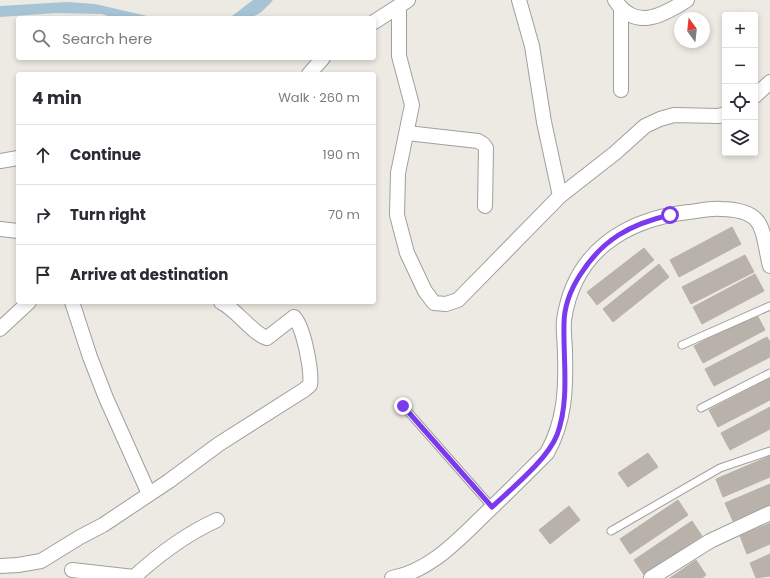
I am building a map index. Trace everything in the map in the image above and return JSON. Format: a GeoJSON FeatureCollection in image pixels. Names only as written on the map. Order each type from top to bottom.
{"type":"FeatureCollection","features":[{"type":"Feature","properties":{"kind":"street"},"geometry":{"type":"LineString","coordinates":[[519,0],[532,46],[544,122],[560,196]]}},
{"type":"Feature","properties":{"kind":"street"},"geometry":{"type":"LineString","coordinates":[[618,5],[632,16],[643,19],[655,17],[669,11],[687,0]]}},
{"type":"Feature","properties":{"kind":"street"},"geometry":{"type":"LineString","coordinates":[[404,4],[399,56],[412,105],[398,173],[397,215],[407,254],[424,290],[434,303],[446,304],[458,300],[560,196],[645,126],[660,119],[674,115],[722,115]]}},
{"type":"Feature","properties":{"kind":"street"},"geometry":{"type":"LineString","coordinates":[[376,21],[404,4]]}},
{"type":"Feature","properties":{"kind":"street"},"geometry":{"type":"LineString","coordinates":[[618,5],[621,90]]}},
{"type":"Feature","properties":{"kind":"street"},"geometry":{"type":"LineString","coordinates":[[311,72],[321,60]]}},
{"type":"Feature","properties":{"kind":"street"},"geometry":{"type":"LineString","coordinates":[[758,93],[770,82]]}},
{"type":"Feature","properties":{"kind":"street"},"geometry":{"type":"LineString","coordinates":[[407,133],[478,141],[483,144],[486,148],[485,206]]}},
{"type":"Feature","properties":{"kind":"street"},"geometry":{"type":"LineString","coordinates":[[0,161],[16,158]]}},
{"type":"Feature","properties":{"kind":"street"},"geometry":{"type":"LineString","coordinates":[[392,578],[402,576],[419,569],[450,548],[547,453],[556,436],[563,408],[565,390],[564,322],[568,300],[575,283],[589,260],[614,237],[647,220],[718,208],[733,209],[751,215],[760,225],[770,266]]}},
{"type":"Feature","properties":{"kind":"street"},"geometry":{"type":"LineString","coordinates":[[0,229],[16,231]]}},
{"type":"Feature","properties":{"kind":"street"},"geometry":{"type":"LineString","coordinates":[[0,329],[27,304]]}},
{"type":"Feature","properties":{"kind":"street"},"geometry":{"type":"LineString","coordinates":[[73,304],[95,371],[149,494]]}},
{"type":"Feature","properties":{"kind":"street"},"geometry":{"type":"LineString","coordinates":[[0,566],[41,561],[103,525],[219,444],[310,385],[311,375],[306,347],[294,317],[266,338],[258,333],[242,316],[224,304]]}},
{"type":"Feature","properties":{"kind":"street"},"geometry":{"type":"LineString","coordinates":[[651,578],[710,541],[770,513]]}},
{"type":"Feature","properties":{"kind":"street"},"geometry":{"type":"LineString","coordinates":[[72,570],[134,577],[193,532],[217,520]]}},
{"type":"Feature","properties":{"kind":"lane"},"geometry":{"type":"LineString","coordinates":[[682,345],[770,306]]}},
{"type":"Feature","properties":{"kind":"lane"},"geometry":{"type":"LineString","coordinates":[[701,408],[770,373]]}},
{"type":"Feature","properties":{"kind":"lane"},"geometry":{"type":"LineString","coordinates":[[403,406],[492,507]]}},
{"type":"Feature","properties":{"kind":"lane"},"geometry":{"type":"LineString","coordinates":[[611,531],[720,468],[770,451]]}},
{"type":"Feature","properties":{"kind":"water"},"geometry":{"type":"Polygon","coordinates":[[[253,0],[273,0],[267,7],[254,16],[232,16],[253,0]]]}},
{"type":"Feature","properties":{"kind":"water"},"geometry":{"type":"Polygon","coordinates":[[[67,2],[95,4],[147,16],[108,16],[102,14],[55,13],[0,17],[0,6],[67,2]]]}},
{"type":"Feature","properties":{"kind":"building"},"geometry":{"type":"Polygon","coordinates":[[[732,227],[741,244],[679,277],[670,260],[732,227]]]}},
{"type":"Feature","properties":{"kind":"building"},"geometry":{"type":"Polygon","coordinates":[[[644,248],[654,260],[597,305],[587,292],[644,248]]]}},
{"type":"Feature","properties":{"kind":"building"},"geometry":{"type":"Polygon","coordinates":[[[745,255],[754,272],[691,304],[682,287],[745,255]]]}},
{"type":"Feature","properties":{"kind":"building"},"geometry":{"type":"Polygon","coordinates":[[[659,264],[669,277],[613,322],[603,309],[659,264]]]}},
{"type":"Feature","properties":{"kind":"building"},"geometry":{"type":"Polygon","coordinates":[[[755,274],[764,291],[702,324],[693,307],[755,274]]]}},
{"type":"Feature","properties":{"kind":"building"},"geometry":{"type":"Polygon","coordinates":[[[756,313],[765,330],[703,363],[694,346],[756,313]]]}},
{"type":"Feature","properties":{"kind":"building"},"geometry":{"type":"Polygon","coordinates":[[[767,337],[770,342],[770,357],[714,386],[705,369],[767,337]]]}},
{"type":"Feature","properties":{"kind":"building"},"geometry":{"type":"Polygon","coordinates":[[[770,378],[770,400],[718,427],[709,410],[770,378]]]}},
{"type":"Feature","properties":{"kind":"building"},"geometry":{"type":"Polygon","coordinates":[[[770,407],[770,429],[730,450],[721,433],[770,407]]]}},
{"type":"Feature","properties":{"kind":"building"},"geometry":{"type":"Polygon","coordinates":[[[648,453],[658,467],[628,487],[618,473],[648,453]]]}},
{"type":"Feature","properties":{"kind":"building"},"geometry":{"type":"Polygon","coordinates":[[[770,456],[770,477],[723,497],[716,479],[770,456]]]}},
{"type":"Feature","properties":{"kind":"building"},"geometry":{"type":"Polygon","coordinates":[[[770,484],[770,505],[733,521],[725,503],[770,484]]]}},
{"type":"Feature","properties":{"kind":"building"},"geometry":{"type":"Polygon","coordinates":[[[678,500],[688,515],[630,554],[620,539],[678,500]]]}},
{"type":"Feature","properties":{"kind":"building"},"geometry":{"type":"Polygon","coordinates":[[[569,506],[580,520],[550,544],[539,530],[569,506]]]}},
{"type":"Feature","properties":{"kind":"building"},"geometry":{"type":"Polygon","coordinates":[[[692,521],[702,536],[644,575],[634,560],[692,521]]]}},
{"type":"Feature","properties":{"kind":"building"},"geometry":{"type":"Polygon","coordinates":[[[770,523],[770,544],[747,554],[740,536],[770,523]]]}},
{"type":"Feature","properties":{"kind":"building"},"geometry":{"type":"Polygon","coordinates":[[[770,554],[770,576],[756,578],[750,563],[770,554]]]}},
{"type":"Feature","properties":{"kind":"building"},"geometry":{"type":"Polygon","coordinates":[[[696,560],[706,575],[702,578],[670,578],[696,560]]]}},
{"type":"Feature","properties":{"kind":"route"},"geometry":{"type":"LineString","coordinates":[[403,406],[492,507],[547,453],[556,436],[563,408],[565,390],[564,322],[568,300],[575,283],[589,260],[614,237],[632,227],[647,220],[670,215]]}}]}
